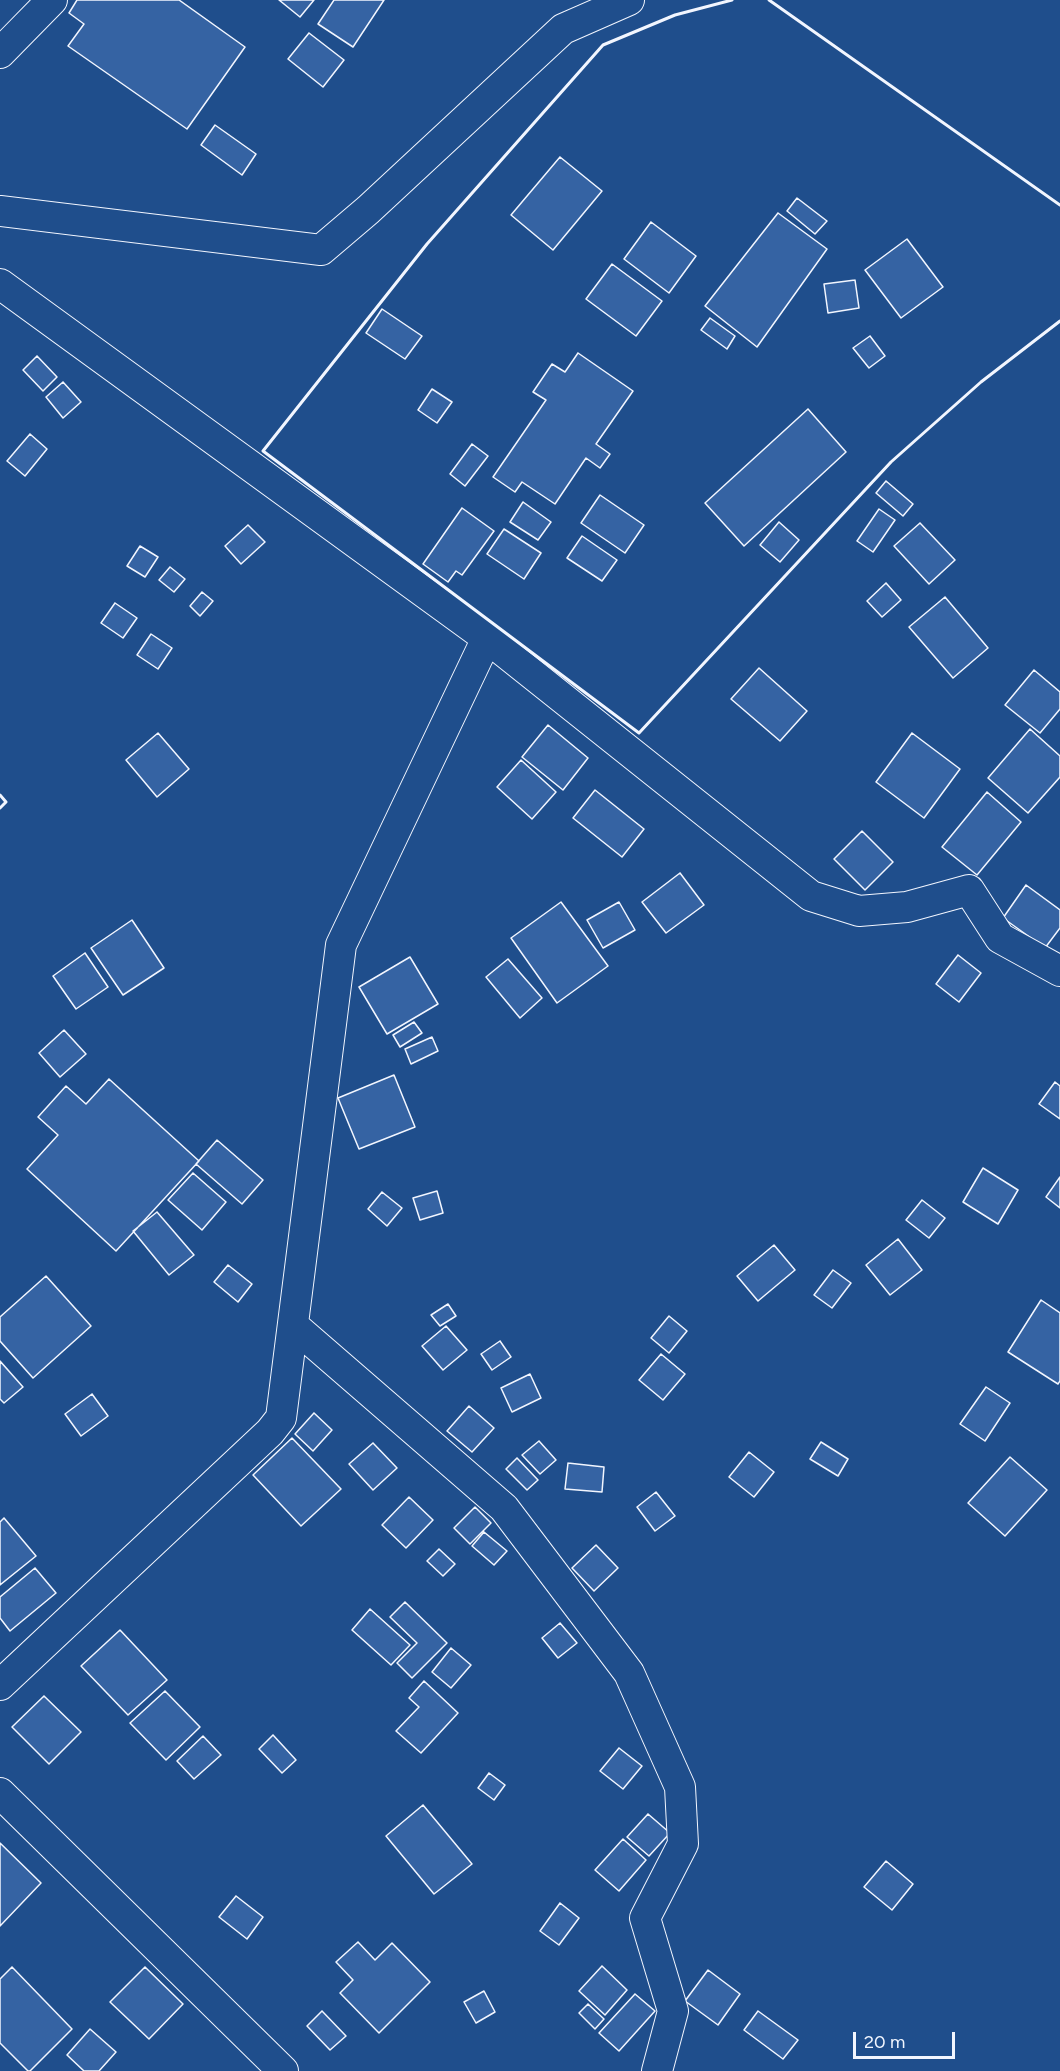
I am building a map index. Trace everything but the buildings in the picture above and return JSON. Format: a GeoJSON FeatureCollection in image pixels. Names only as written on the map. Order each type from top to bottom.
{"type":"FeatureCollection","features":[{"type":"Feature","properties":{"kind":"street"},"geometry":{"type":"LineString","coordinates":[[0,53],[52,0]]}},
{"type":"Feature","properties":{"kind":"street"},"geometry":{"type":"LineString","coordinates":[[0,211],[321,250],[368,210],[563,29],[629,0]]}},
{"type":"Feature","properties":{"kind":"street"},"geometry":{"type":"LineString","coordinates":[[0,284],[488,638],[811,896],[860,911],[907,907],[969,890],[1000,938],[1060,971]]}},
{"type":"Feature","properties":{"kind":"street"},"geometry":{"type":"LineString","coordinates":[[0,1685],[282,1418],[341,945],[488,638]]}},
{"type":"Feature","properties":{"kind":"street"},"geometry":{"type":"LineString","coordinates":[[294,1326],[504,1508],[628,1673],[680,1787],[683,1844],[645,1918],[673,2012],[657,2071]]}},
{"type":"Feature","properties":{"kind":"street"},"geometry":{"type":"LineString","coordinates":[[0,1793],[284,2071]]}},
{"type":"Feature","properties":{"kind":"wall"},"geometry":{"type":"LineString","coordinates":[[732,0],[675,15],[603,45],[427,244],[263,451],[639,733],[891,462],[981,382],[1060,321]]}},
{"type":"Feature","properties":{"kind":"wall"},"geometry":{"type":"LineString","coordinates":[[769,0],[1060,205]]}},
{"type":"Feature","properties":{"kind":"wall"},"geometry":{"type":"LineString","coordinates":[[0,795],[6,802],[0,808]]}}]}
